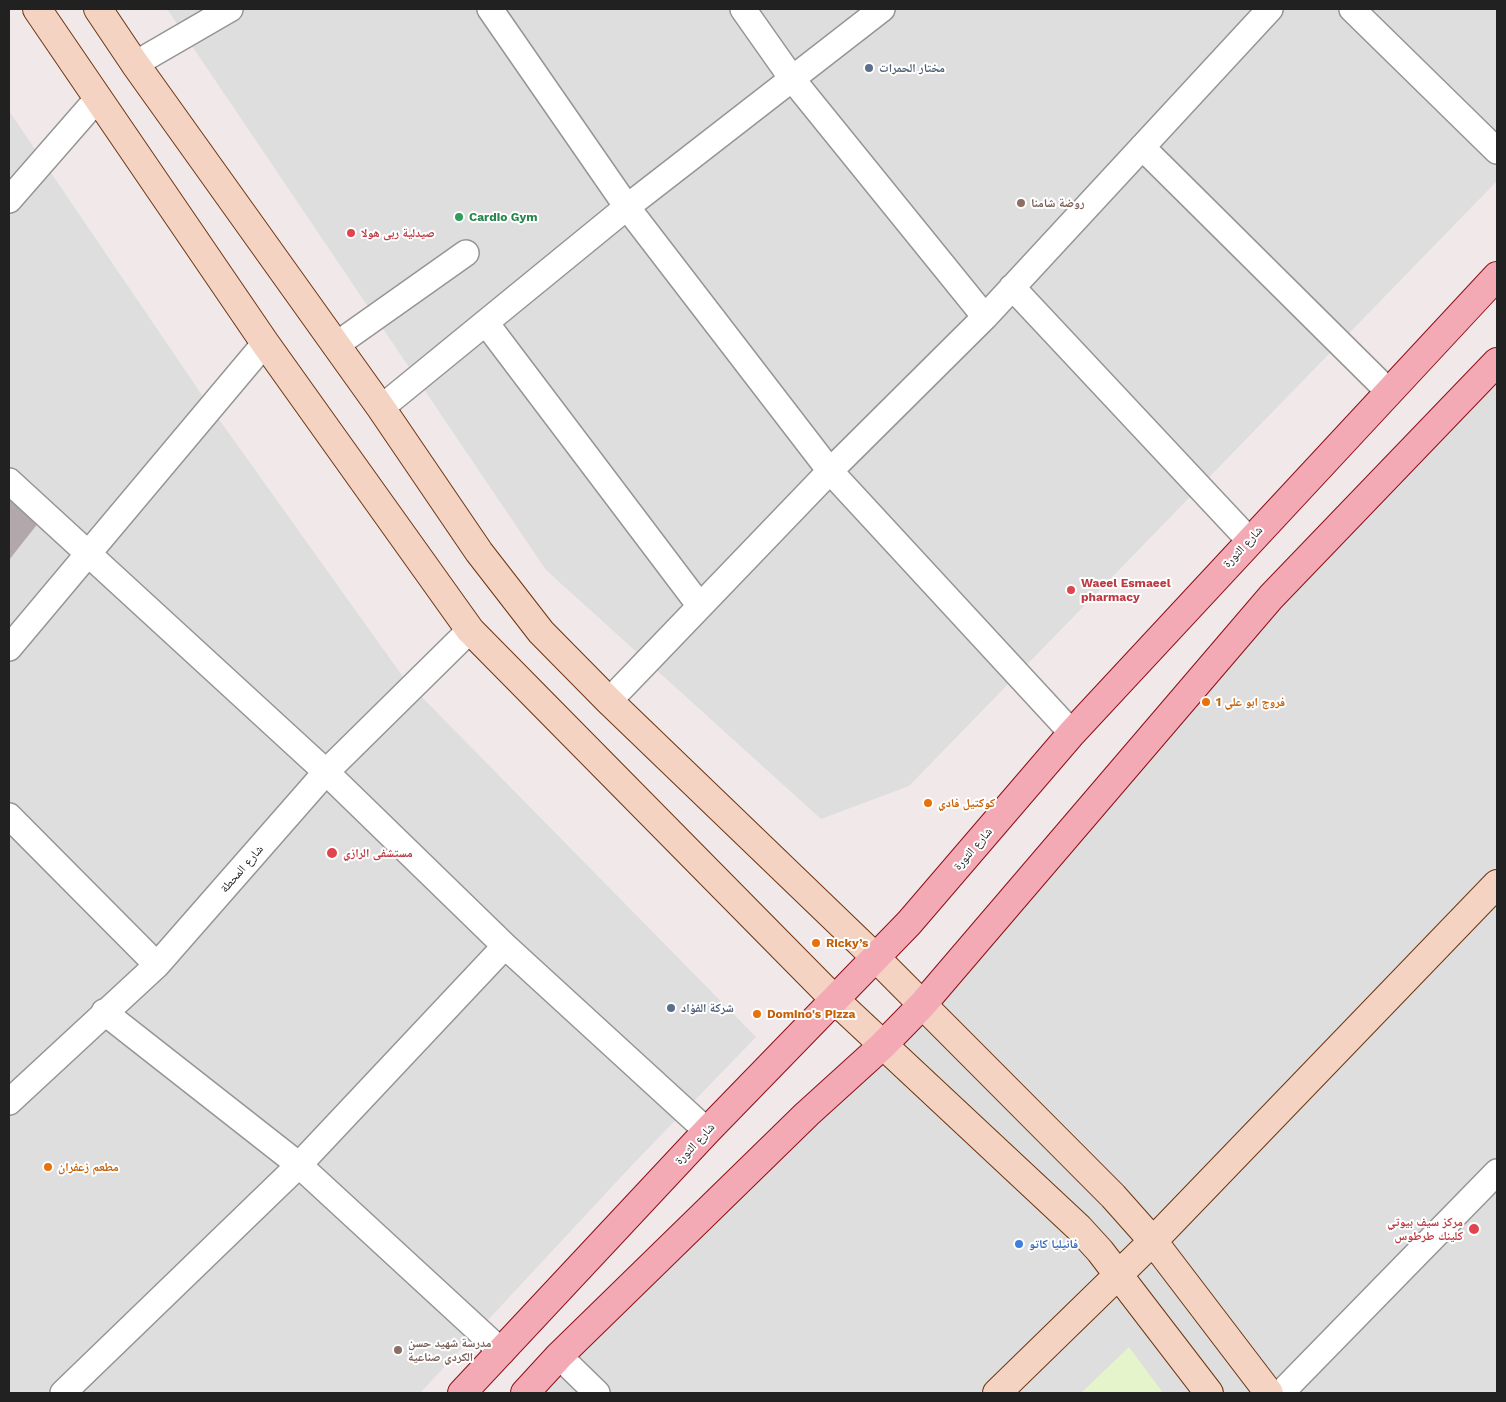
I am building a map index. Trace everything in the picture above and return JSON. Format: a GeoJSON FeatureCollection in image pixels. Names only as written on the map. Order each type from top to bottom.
{"type":"FeatureCollection","features":[{"type":"Feature","properties":{"kind":"main road"},"geometry":{"type":"LineString","coordinates":[[37,9],[265,343],[470,630],[834,1000],[1057,1206],[1100,1251],[1209,1393]]}},
{"type":"Feature","properties":{"kind":"main road"},"geometry":{"type":"LineString","coordinates":[[98,9],[135,64],[381,408],[479,552],[541,632],[609,701],[876,958],[1113,1196],[1153,1241],[1270,1393]]}},
{"type":"Feature","properties":{"kind":"main road","name":"شارع الثورة"},"geometry":{"type":"LineString","coordinates":[[462,1393],[707,1131],[909,923],[1072,733],[1249,540],[1497,276]]}},
{"type":"Feature","properties":{"kind":"main road"},"geometry":{"type":"LineString","coordinates":[[525,1393],[558,1356],[807,1114],[882,1046],[922,1005],[1271,597],[1497,362]]}},
{"type":"Feature","properties":{"kind":"main road"},"geometry":{"type":"LineString","coordinates":[[997,1393],[1153,1241],[1497,884]]}},
{"type":"Feature","properties":{"kind":"street"},"geometry":{"type":"LineString","coordinates":[[135,64],[230,9]]}},
{"type":"Feature","properties":{"kind":"street"},"geometry":{"type":"LineString","coordinates":[[490,9],[627,208],[830,471],[1072,733]]}},
{"type":"Feature","properties":{"kind":"street"},"geometry":{"type":"LineString","coordinates":[[743,9],[793,80],[985,317]]}},
{"type":"Feature","properties":{"kind":"street"},"geometry":{"type":"LineString","coordinates":[[381,408],[627,208],[882,9]]}},
{"type":"Feature","properties":{"kind":"street"},"geometry":{"type":"LineString","coordinates":[[609,701],[830,471],[985,317],[1270,9]]}},
{"type":"Feature","properties":{"kind":"street"},"geometry":{"type":"LineString","coordinates":[[1352,9],[1497,151]]}},
{"type":"Feature","properties":{"kind":"street"},"geometry":{"type":"LineString","coordinates":[[9,200],[98,98]]}},
{"type":"Feature","properties":{"kind":"street"},"geometry":{"type":"LineString","coordinates":[[1142,147],[1388,391]]}},
{"type":"Feature","properties":{"kind":"street"},"geometry":{"type":"LineString","coordinates":[[336,345],[466,254]]}},
{"type":"Feature","properties":{"kind":"street"},"geometry":{"type":"LineString","coordinates":[[1012,288],[1249,540]]}},
{"type":"Feature","properties":{"kind":"street"},"geometry":{"type":"LineString","coordinates":[[486,323],[700,606]]}},
{"type":"Feature","properties":{"kind":"street"},"geometry":{"type":"LineString","coordinates":[[9,648],[265,343]]}},
{"type":"Feature","properties":{"kind":"street"},"geometry":{"type":"LineString","coordinates":[[9,481],[326,772],[505,946],[707,1131]]}},
{"type":"Feature","properties":{"kind":"street","name":"شارع المحطة"},"geometry":{"type":"LineString","coordinates":[[9,1102],[104,1012],[157,965],[326,772],[470,630]]}},
{"type":"Feature","properties":{"kind":"street"},"geometry":{"type":"LineString","coordinates":[[9,816],[157,965]]}},
{"type":"Feature","properties":{"kind":"street"},"geometry":{"type":"LineString","coordinates":[[63,1393],[299,1165],[505,946]]}},
{"type":"Feature","properties":{"kind":"street"},"geometry":{"type":"LineString","coordinates":[[104,1012],[299,1165],[502,1352]]}},
{"type":"Feature","properties":{"kind":"street"},"geometry":{"type":"LineString","coordinates":[[1282,1393],[1497,1172]]}},
{"type":"Feature","properties":{"kind":"street"},"geometry":{"type":"LineString","coordinates":[[558,1356],[597,1393]]}},
{"type":"Feature","properties":{"kind":"shaded area"},"geometry":{"type":"Polygon","coordinates":[[[167,9],[1497,9],[1497,181],[909,786],[821,819],[546,570],[167,9]]]}},
{"type":"Feature","properties":{"kind":"shaded area"},"geometry":{"type":"Polygon","coordinates":[[[9,111],[208,404],[406,681],[756,1037],[634,1163],[420,1393],[9,1393],[9,111]]]}},
{"type":"Feature","properties":{"kind":"shaded area"},"geometry":{"type":"Polygon","coordinates":[[[1497,362],[1497,1393],[525,1393],[807,1114],[1497,362]]]}},
{"type":"Feature","properties":{"kind":"green space"},"geometry":{"type":"Polygon","coordinates":[[[1129,1347],[1163,1393],[1081,1393],[1129,1347]]]}},
{"type":"Feature","properties":{"kind":"building"},"geometry":{"type":"Polygon","coordinates":[[[9,497],[39,522],[9,560],[9,497]]]}},
{"type":"Feature","properties":{"kind":"place","name":"مختار الحمرات"},"geometry":{"type":"Point","coordinates":[869,68]}},
{"type":"Feature","properties":{"kind":"place","name":"روضة شامنا"},"geometry":{"type":"Point","coordinates":[1021,203]}},
{"type":"Feature","properties":{"kind":"place","name":"Cardio Gym"},"geometry":{"type":"Point","coordinates":[459,217]}},
{"type":"Feature","properties":{"kind":"place","name":"صيدلية ربى هولا"},"geometry":{"type":"Point","coordinates":[351,233]}},
{"type":"Feature","properties":{"kind":"place","name":"Waeel Esmaeel pharmacy"},"geometry":{"type":"Point","coordinates":[1071,590]}},
{"type":"Feature","properties":{"kind":"place","name":"فروج ابو علي 1"},"geometry":{"type":"Point","coordinates":[1206,702]}},
{"type":"Feature","properties":{"kind":"place","name":"كوكتيل فادي"},"geometry":{"type":"Point","coordinates":[928,803]}},
{"type":"Feature","properties":{"kind":"place","name":"مستشفى الرازي"},"geometry":{"type":"Point","coordinates":[332,853]}},
{"type":"Feature","properties":{"kind":"place","name":"Ricky’s"},"geometry":{"type":"Point","coordinates":[816,943]}},
{"type":"Feature","properties":{"kind":"place","name":"شركة الفؤاد"},"geometry":{"type":"Point","coordinates":[671,1008]}},
{"type":"Feature","properties":{"kind":"place","name":"Domino's Pizza"},"geometry":{"type":"Point","coordinates":[757,1014]}},
{"type":"Feature","properties":{"kind":"place","name":"مطعم زعفران"},"geometry":{"type":"Point","coordinates":[48,1167]}},
{"type":"Feature","properties":{"kind":"place","name":"مركز سيف بيوتي كلينك طرطوس"},"geometry":{"type":"Point","coordinates":[1474,1229]}},
{"type":"Feature","properties":{"kind":"place","name":"فانيليا كاتو"},"geometry":{"type":"Point","coordinates":[1019,1244]}},
{"type":"Feature","properties":{"kind":"place","name":"مدرسة شهيد حسن الكردي صناعية"},"geometry":{"type":"Point","coordinates":[398,1350]}}]}
